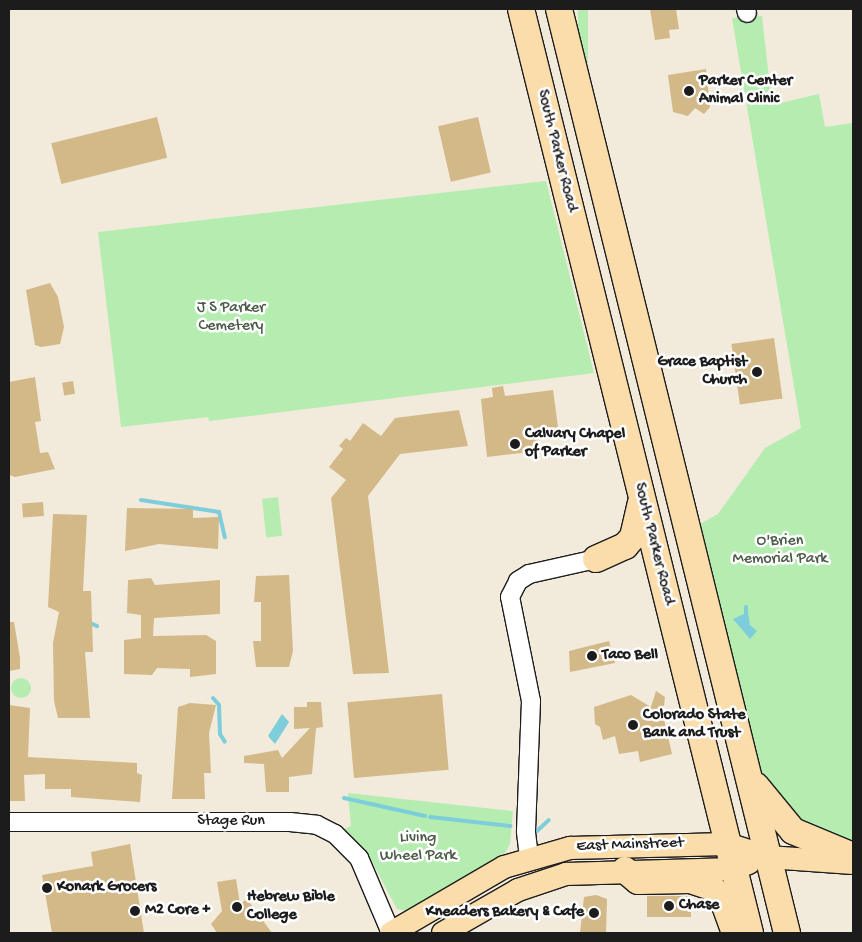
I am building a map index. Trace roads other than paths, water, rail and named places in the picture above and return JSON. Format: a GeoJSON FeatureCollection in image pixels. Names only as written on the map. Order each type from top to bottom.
{"type":"FeatureCollection","features":[{"type":"Feature","properties":{"kind":"highway","name":"South Parker Road"},"geometry":{"type":"LineString","coordinates":[[521,9],[750,933]]}},
{"type":"Feature","properties":{"kind":"highway"},"geometry":{"type":"LineString","coordinates":[[540,9],[560,92],[597,160]]}},
{"type":"Feature","properties":{"kind":"highway"},"geometry":{"type":"LineString","coordinates":[[559,9],[787,933]]}},
{"type":"Feature","properties":{"kind":"highway"},"geometry":{"type":"LineString","coordinates":[[596,559],[625,546],[632,537],[641,495]]}},
{"type":"Feature","properties":{"kind":"highway"},"geometry":{"type":"LineString","coordinates":[[596,559],[630,557],[664,587]]}},
{"type":"Feature","properties":{"kind":"highway"},"geometry":{"type":"LineString","coordinates":[[746,769],[787,826],[853,856]]}},
{"type":"Feature","properties":{"kind":"highway"},"geometry":{"type":"LineString","coordinates":[[626,870],[638,880],[690,880],[711,887],[726,905],[735,933]]}},
{"type":"Feature","properties":{"kind":"main road","name":"East Mainstreet"},"geometry":{"type":"LineString","coordinates":[[391,933],[482,878],[529,857],[593,845],[730,856],[853,863]]}},
{"type":"Feature","properties":{"kind":"main road","name":"East Mainstreet"},"geometry":{"type":"LineString","coordinates":[[448,931],[546,879],[730,856]]}},
{"type":"Feature","properties":{"kind":"main road"},"geometry":{"type":"LineString","coordinates":[[448,931],[463,910],[523,874],[529,857]]}},
{"type":"Feature","properties":{"kind":"street"},"geometry":{"type":"LineString","coordinates":[[529,857],[526,831],[532,701],[510,597],[518,581],[528,574],[596,559]]}},
{"type":"Feature","properties":{"kind":"street","name":"Stage Run"},"geometry":{"type":"LineString","coordinates":[[9,822],[281,822],[317,826],[335,834],[359,858],[391,933]]}},
{"type":"Feature","properties":{"kind":"water"},"geometry":{"type":"Polygon","coordinates":[[[748,612],[750,625],[757,631],[750,639],[733,619],[748,612]]]}},
{"type":"Feature","properties":{"kind":"water"},"geometry":{"type":"Polygon","coordinates":[[[282,714],[289,722],[275,744],[268,736],[282,714]]]}},
{"type":"Feature","properties":{"kind":"waterway"},"geometry":{"type":"LineString","coordinates":[[141,500],[219,512],[225,537]]}},
{"type":"Feature","properties":{"kind":"waterway"},"geometry":{"type":"LineString","coordinates":[[746,607],[746,617]]}},
{"type":"Feature","properties":{"kind":"waterway"},"geometry":{"type":"LineString","coordinates":[[88,622],[97,626]]}},
{"type":"Feature","properties":{"kind":"waterway"},"geometry":{"type":"LineString","coordinates":[[213,698],[219,705],[220,734],[225,742]]}},
{"type":"Feature","properties":{"kind":"waterway"},"geometry":{"type":"LineString","coordinates":[[344,798],[425,816]]}},
{"type":"Feature","properties":{"kind":"waterway"},"geometry":{"type":"LineString","coordinates":[[430,817],[510,826]]}},
{"type":"Feature","properties":{"kind":"waterway"},"geometry":{"type":"LineString","coordinates":[[537,831],[549,820]]}},
{"type":"Feature","properties":{"kind":"place","name":"Parker Center Animal Clinic"},"geometry":{"type":"Point","coordinates":[689,91]}},
{"type":"Feature","properties":{"kind":"place","name":"Grace Baptist Church"},"geometry":{"type":"Point","coordinates":[757,372]}},
{"type":"Feature","properties":{"kind":"place","name":"Calvary Chapel of Parker"},"geometry":{"type":"Point","coordinates":[515,444]}},
{"type":"Feature","properties":{"kind":"place","name":"Taco Bell"},"geometry":{"type":"Point","coordinates":[592,656]}},
{"type":"Feature","properties":{"kind":"place","name":"Colorado State Bank and Trust"},"geometry":{"type":"Point","coordinates":[633,725]}},
{"type":"Feature","properties":{"kind":"place","name":"Konark Grocers"},"geometry":{"type":"Point","coordinates":[47,888]}},
{"type":"Feature","properties":{"kind":"place","name":"Chase"},"geometry":{"type":"Point","coordinates":[669,906]}},
{"type":"Feature","properties":{"kind":"place","name":"Hebrew Bible College"},"geometry":{"type":"Point","coordinates":[237,907]}},
{"type":"Feature","properties":{"kind":"place","name":"M2 Core +"},"geometry":{"type":"Point","coordinates":[135,911]}},
{"type":"Feature","properties":{"kind":"place","name":"Kneaders Bakery & Cafe"},"geometry":{"type":"Point","coordinates":[594,913]}},
{"type":"Feature","properties":{"kind":"park label","name":"J S Parker Cemetery"},"geometry":{"type":"Point","coordinates":[231,318]}},
{"type":"Feature","properties":{"kind":"park label","name":"O'Brien Memorial Park"},"geometry":{"type":"Point","coordinates":[780,551]}},
{"type":"Feature","properties":{"kind":"park label","name":"Living Wheel Park"},"geometry":{"type":"Point","coordinates":[418,848]}}]}
